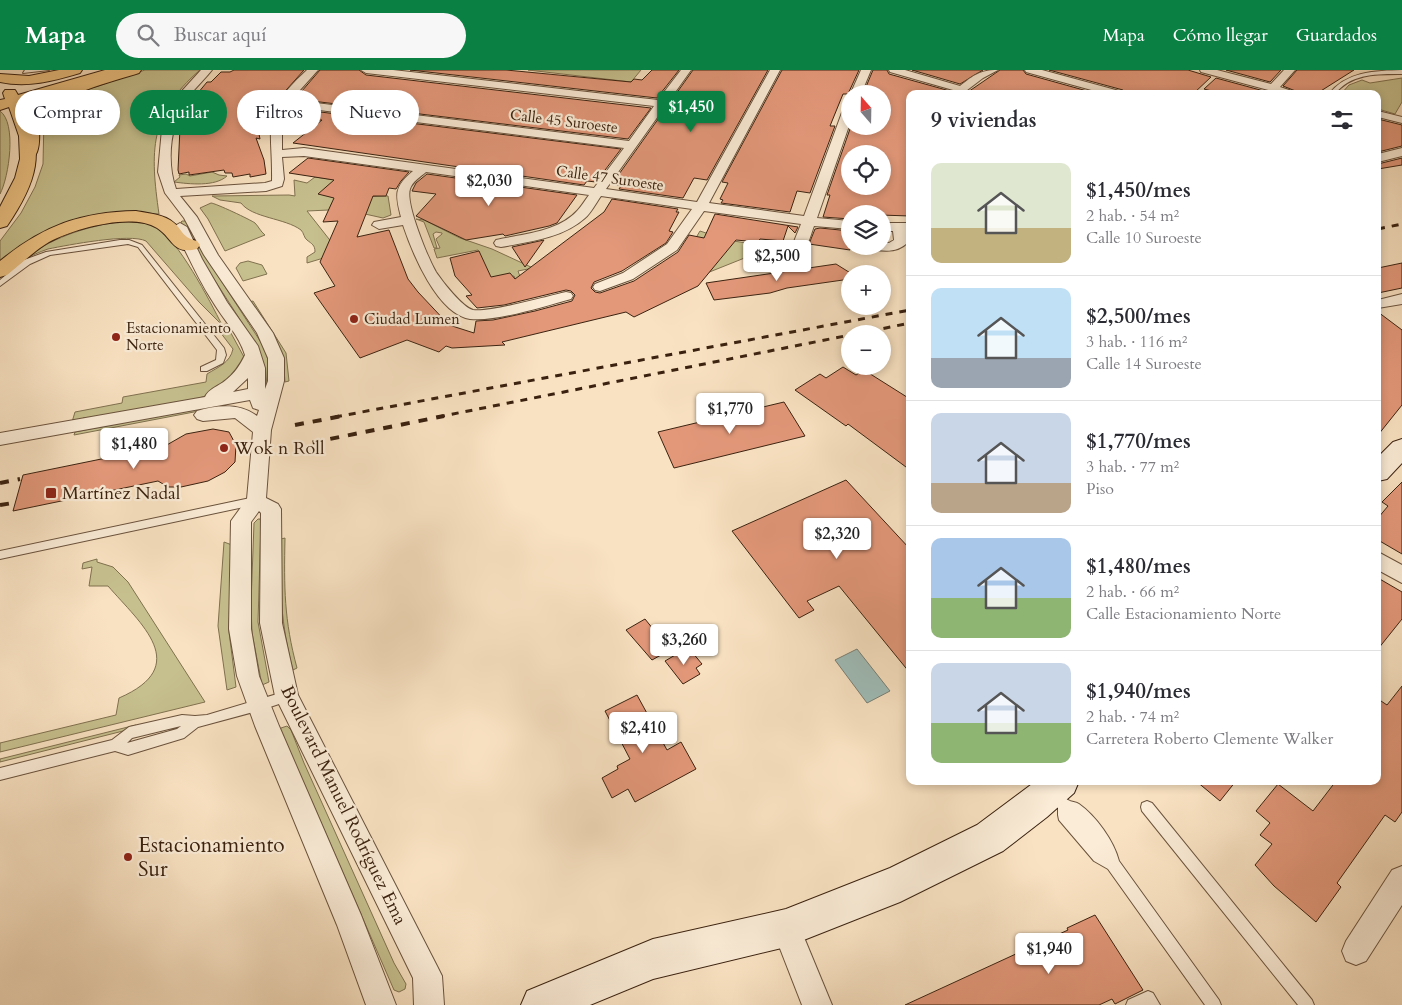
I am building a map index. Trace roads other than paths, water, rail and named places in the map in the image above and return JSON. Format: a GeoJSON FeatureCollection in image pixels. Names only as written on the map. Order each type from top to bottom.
{"type":"FeatureCollection","features":[{"type":"Feature","properties":{"kind":"main road"},"geometry":{"type":"LineString","coordinates":[[0,78],[12,81],[32,80],[75,70]]}},
{"type":"Feature","properties":{"kind":"main road"},"geometry":{"type":"LineString","coordinates":[[5,96],[90,70]]}},
{"type":"Feature","properties":{"kind":"main road"},"geometry":{"type":"LineString","coordinates":[[5,96],[120,70]]}},
{"type":"Feature","properties":{"kind":"main road"},"geometry":{"type":"LineString","coordinates":[[0,222],[20,187],[29,152],[33,144],[35,113],[43,105],[65,94],[134,70]]}},
{"type":"Feature","properties":{"kind":"main road"},"geometry":{"type":"LineString","coordinates":[[5,96],[24,124],[29,152]]}},
{"type":"Feature","properties":{"kind":"main road"},"geometry":{"type":"LineString","coordinates":[[0,271],[43,238],[79,224],[107,218],[136,217],[162,223],[174,234],[180,244],[190,245]]}},
{"type":"Feature","properties":{"kind":"main road"},"geometry":{"type":"LineString","coordinates":[[1381,469],[1402,448]]}},
{"type":"Feature","properties":{"kind":"main road"},"geometry":{"type":"LineString","coordinates":[[541,1005],[653,959],[786,928],[900,883],[990,838],[1059,793]]}},
{"type":"Feature","properties":{"kind":"street"},"geometry":{"type":"LineString","coordinates":[[207,70],[185,94],[177,106],[168,129],[164,172],[171,193],[190,217],[211,255],[272,345],[276,358],[276,381],[262,406],[250,416],[232,412],[218,412]]}},
{"type":"Feature","properties":{"kind":"street"},"geometry":{"type":"LineString","coordinates":[[291,90],[313,70]]}},
{"type":"Feature","properties":{"kind":"street"},"geometry":{"type":"LineString","coordinates":[[366,70],[661,104]]}},
{"type":"Feature","properties":{"kind":"street"},"geometry":{"type":"LineString","coordinates":[[501,243],[532,238],[561,228],[581,215],[686,70]]}},
{"type":"Feature","properties":{"kind":"street"},"geometry":{"type":"LineString","coordinates":[[600,287],[628,276],[672,247],[701,206],[775,70]]}},
{"type":"Feature","properties":{"kind":"street"},"geometry":{"type":"LineString","coordinates":[[858,85],[866,70]]}},
{"type":"Feature","properties":{"kind":"street"},"geometry":{"type":"LineString","coordinates":[[894,70],[954,90]]}},
{"type":"Feature","properties":{"kind":"street"},"geometry":{"type":"LineString","coordinates":[[958,90],[979,76],[993,70]]}},
{"type":"Feature","properties":{"kind":"street"},"geometry":{"type":"LineString","coordinates":[[1030,70],[1105,90]]}},
{"type":"Feature","properties":{"kind":"street"},"geometry":{"type":"LineString","coordinates":[[1205,70],[1280,90]]}},
{"type":"Feature","properties":{"kind":"street"},"geometry":{"type":"LineString","coordinates":[[1272,88],[1290,70]]}},
{"type":"Feature","properties":{"kind":"street"},"geometry":{"type":"LineString","coordinates":[[1083,90],[1091,86]]}},
{"type":"Feature","properties":{"kind":"street","name":"Calle 45 Suroeste"},"geometry":{"type":"LineString","coordinates":[[321,107],[632,145]]}},
{"type":"Feature","properties":{"kind":"street"},"geometry":{"type":"LineString","coordinates":[[1381,115],[1402,120]]}},
{"type":"Feature","properties":{"kind":"street"},"geometry":{"type":"LineString","coordinates":[[796,250],[800,245],[841,132]]}},
{"type":"Feature","properties":{"kind":"street"},"geometry":{"type":"LineString","coordinates":[[171,193],[275,185],[279,180],[275,135]]}},
{"type":"Feature","properties":{"kind":"street","name":"Calle 47 Suroeste"},"geometry":{"type":"LineString","coordinates":[[276,154],[298,152],[841,224]]}},
{"type":"Feature","properties":{"kind":"street"},"geometry":{"type":"LineString","coordinates":[[1381,157],[1402,152]]}},
{"type":"Feature","properties":{"kind":"street"},"geometry":{"type":"LineString","coordinates":[[422,168],[404,188],[402,194],[408,220],[429,273],[461,311],[471,315],[486,314],[566,296]]}},
{"type":"Feature","properties":{"kind":"street"},"geometry":{"type":"LineString","coordinates":[[171,193],[168,204],[190,245],[195,259],[253,354],[257,368],[256,385],[262,406],[256,501],[241,521],[240,629],[248,676],[261,705],[267,726],[351,925],[381,1005]]}},
{"type":"Feature","properties":{"kind":"street"},"geometry":{"type":"LineString","coordinates":[[379,225],[408,220]]}},
{"type":"Feature","properties":{"kind":"street"},"geometry":{"type":"LineString","coordinates":[[891,227],[904,227],[901,242],[891,247]]}},
{"type":"Feature","properties":{"kind":"street"},"geometry":{"type":"LineString","coordinates":[[1381,303],[1402,299]]}},
{"type":"Feature","properties":{"kind":"street"},"geometry":{"type":"LineString","coordinates":[[0,439],[165,409],[211,397],[227,389],[245,373],[253,354]]}},
{"type":"Feature","properties":{"kind":"street"},"geometry":{"type":"LineString","coordinates":[[165,409],[262,406]]}},
{"type":"Feature","properties":{"kind":"street"},"geometry":{"type":"LineString","coordinates":[[0,452],[218,412],[262,406]]}},
{"type":"Feature","properties":{"kind":"street","name":"Boulevard Manuel Rodríguez Ema"},"geometry":{"type":"LineString","coordinates":[[256,501],[271,509],[271,623],[287,696],[427,976],[429,1005]]}},
{"type":"Feature","properties":{"kind":"street"},"geometry":{"type":"LineString","coordinates":[[1381,562],[1402,575]]}},
{"type":"Feature","properties":{"kind":"street"},"geometry":{"type":"LineString","coordinates":[[1356,951],[1402,880]]}},
{"type":"Feature","properties":{"kind":"street"},"geometry":{"type":"LineString","coordinates":[[786,928],[817,1005]]}},
{"type":"Feature","properties":{"kind":"lane"},"geometry":{"type":"LineString","coordinates":[[26,72],[43,71]]}},
{"type":"Feature","properties":{"kind":"lane"},"geometry":{"type":"LineString","coordinates":[[1335,90],[1339,85],[1352,79],[1375,73],[1402,72]]}},
{"type":"Feature","properties":{"kind":"lane"},"geometry":{"type":"LineString","coordinates":[[0,284],[27,262],[48,253],[120,242],[135,243],[140,246],[221,350],[220,360],[204,368]]}},
{"type":"Feature","properties":{"kind":"lane"},"geometry":{"type":"LineString","coordinates":[[0,555],[256,501]]}},
{"type":"Feature","properties":{"kind":"lane"},"geometry":{"type":"LineString","coordinates":[[0,774],[115,745],[128,749],[180,734],[195,722],[261,705],[287,696]]}},
{"type":"Feature","properties":{"kind":"lane"},"geometry":{"type":"LineString","coordinates":[[1059,793],[1064,815],[1099,856],[1113,864],[1214,1005]]}},
{"type":"Feature","properties":{"kind":"lane"},"geometry":{"type":"LineString","coordinates":[[1147,807],[1307,1005]]}},
{"type":"Feature","properties":{"kind":"lane"},"geometry":{"type":"LineString","coordinates":[[1133,1005],[1148,998],[1153,1005]]}},
{"type":"Feature","properties":{"kind":"water"},"geometry":{"type":"Polygon","coordinates":[[[857,649],[890,691],[867,703],[835,660],[857,649]]]}},
{"type":"Feature","properties":{"kind":"railway"},"geometry":{"type":"LineString","coordinates":[[1381,228],[1402,224]]}},
{"type":"Feature","properties":{"kind":"railway"},"geometry":{"type":"LineString","coordinates":[[335,417],[906,311]]}},
{"type":"Feature","properties":{"kind":"railway"},"geometry":{"type":"LineString","coordinates":[[891,327],[906,324]]}},
{"type":"Feature","properties":{"kind":"railway"},"geometry":{"type":"LineString","coordinates":[[438,417],[841,337]]}},
{"type":"Feature","properties":{"kind":"railway"},"geometry":{"type":"LineString","coordinates":[[295,425],[342,416]]}},
{"type":"Feature","properties":{"kind":"railway"},"geometry":{"type":"LineString","coordinates":[[295,446],[444,416]]}},
{"type":"Feature","properties":{"kind":"railway"},"geometry":{"type":"LineString","coordinates":[[0,483],[20,479]]}},
{"type":"Feature","properties":{"kind":"railway"},"geometry":{"type":"LineString","coordinates":[[0,505],[13,503]]}},
{"type":"Feature","properties":{"kind":"place","name":"Ciudad Lumen"},"geometry":{"type":"Point","coordinates":[354,319]}},
{"type":"Feature","properties":{"kind":"place","name":"Estacionamiento Norte"},"geometry":{"type":"Point","coordinates":[116,337]}},
{"type":"Feature","properties":{"kind":"place","name":"Wok n Roll"},"geometry":{"type":"Point","coordinates":[224,448]}},
{"type":"Feature","properties":{"kind":"place","name":"Martínez Nadal"},"geometry":{"type":"Point","coordinates":[51,493]}},
{"type":"Feature","properties":{"kind":"place","name":"Estacionamiento Sur"},"geometry":{"type":"Point","coordinates":[128,857]}}]}
